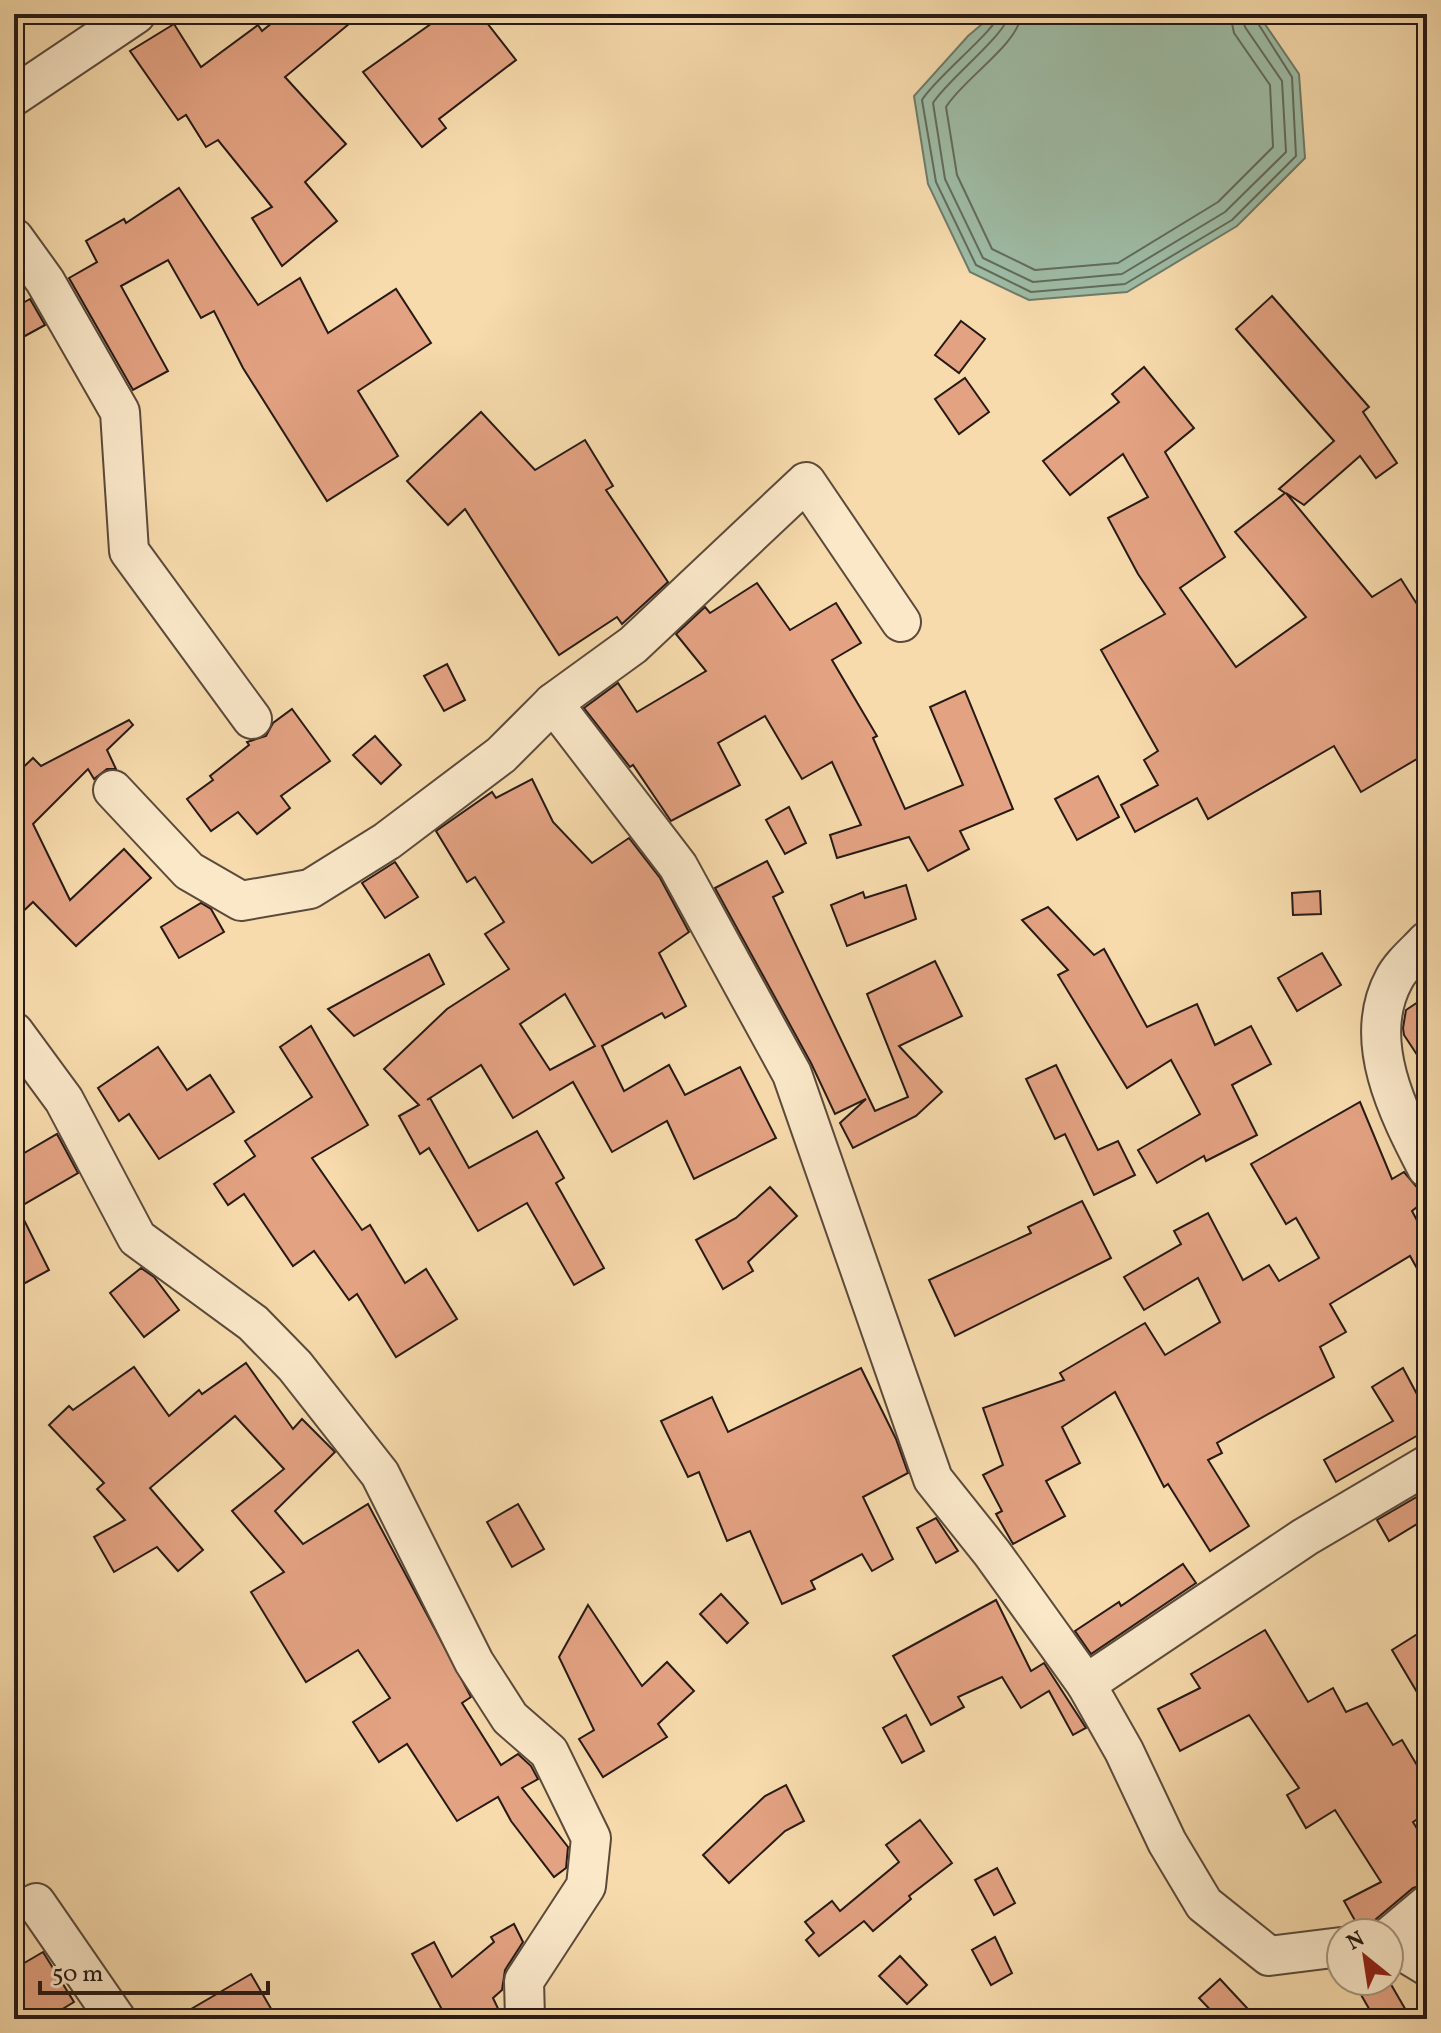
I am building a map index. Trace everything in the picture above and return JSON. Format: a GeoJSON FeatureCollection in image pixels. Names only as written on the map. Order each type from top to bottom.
{"type":"FeatureCollection","features":[{"type":"Feature","properties":{"kind":"street"},"geometry":{"type":"LineString","coordinates":[[14,96],[136,14]]}},
{"type":"Feature","properties":{"kind":"street"},"geometry":{"type":"LineString","coordinates":[[14,238],[45,281],[120,412],[129,551],[252,719]]}},
{"type":"Feature","properties":{"kind":"street"},"geometry":{"type":"LineString","coordinates":[[113,790],[189,871],[241,901],[310,889],[387,841],[501,755],[553,703],[633,645],[806,482],[901,622]]}},
{"type":"Feature","properties":{"kind":"street"},"geometry":{"type":"LineString","coordinates":[[553,703],[678,866],[792,1074],[933,1479],[992,1553],[1086,1684],[1124,1751],[1167,1842],[1204,1904],[1269,1956],[1325,1949]]}},
{"type":"Feature","properties":{"kind":"street"},"geometry":{"type":"LineString","coordinates":[[1427,941],[1394,977],[1379,1020],[1390,1087],[1427,1168]]}},
{"type":"Feature","properties":{"kind":"street"},"geometry":{"type":"LineString","coordinates":[[14,1032],[64,1100],[137,1238],[253,1323],[295,1366],[380,1474],[474,1662],[510,1718],[549,1752],[591,1838],[586,1886],[524,1981],[525,2019]]}},
{"type":"Feature","properties":{"kind":"street"},"geometry":{"type":"LineString","coordinates":[[1086,1684],[1305,1537],[1427,1465]]}},
{"type":"Feature","properties":{"kind":"street"},"geometry":{"type":"LineString","coordinates":[[36,1903],[116,2019]]}},
{"type":"Feature","properties":{"kind":"street"},"geometry":{"type":"LineString","coordinates":[[1405,1924],[1427,1905]]}},
{"type":"Feature","properties":{"kind":"street"},"geometry":{"type":"LineString","coordinates":[[1405,1953],[1427,1966]]}},
{"type":"Feature","properties":{"kind":"water"},"geometry":{"type":"Polygon","coordinates":[[[994,14],[1258,14],[1299,74],[1305,158],[1237,226],[1127,292],[1029,300],[970,272],[928,184],[914,96],[968,36],[994,14]]]}},
{"type":"Feature","properties":{"kind":"building"},"geometry":{"type":"Polygon","coordinates":[[[283,14],[361,14],[285,77],[346,144],[305,182],[337,221],[282,266],[252,218],[272,207],[218,140],[206,147],[186,115],[178,120],[130,51],[174,24],[201,67],[258,25],[262,31],[283,14]]]}},
{"type":"Feature","properties":{"kind":"building"},"geometry":{"type":"Polygon","coordinates":[[[445,14],[480,14],[516,60],[439,119],[446,128],[422,147],[363,72],[445,14]]]}},
{"type":"Feature","properties":{"kind":"building"},"geometry":{"type":"Polygon","coordinates":[[[179,188],[258,305],[300,278],[328,333],[396,289],[431,343],[358,391],[398,456],[327,501],[243,368],[214,311],[201,318],[168,260],[121,286],[168,371],[133,390],[69,278],[97,262],[86,241],[124,219],[126,223],[179,188]]]}},
{"type":"Feature","properties":{"kind":"building"},"geometry":{"type":"Polygon","coordinates":[[[1272,296],[1369,407],[1363,412],[1397,463],[1376,478],[1360,456],[1304,505],[1286,493],[1372,597],[1401,579],[1427,620],[1427,753],[1361,792],[1334,746],[1208,819],[1197,798],[1135,832],[1121,805],[1158,785],[1144,760],[1158,751],[1101,650],[1165,614],[1138,574],[1108,518],[1148,497],[1123,454],[1070,495],[1043,461],[1119,402],[1112,394],[1144,367],[1194,428],[1165,452],[1225,557],[1180,588],[1236,667],[1306,617],[1235,532],[1285,493],[1279,489],[1334,441],[1236,329],[1272,296]]]}},
{"type":"Feature","properties":{"kind":"building"},"geometry":{"type":"Polygon","coordinates":[[[30,299],[45,325],[14,342],[14,308],[30,299]]]}},
{"type":"Feature","properties":{"kind":"building"},"geometry":{"type":"Polygon","coordinates":[[[961,321],[985,339],[959,373],[935,355],[961,321]]]}},
{"type":"Feature","properties":{"kind":"building"},"geometry":{"type":"Polygon","coordinates":[[[965,378],[989,412],[959,434],[935,399],[965,378]]]}},
{"type":"Feature","properties":{"kind":"building"},"geometry":{"type":"Polygon","coordinates":[[[481,412],[535,470],[585,440],[613,486],[606,490],[668,582],[622,624],[617,617],[559,655],[465,509],[448,525],[407,481],[481,412]]]}},
{"type":"Feature","properties":{"kind":"building"},"geometry":{"type":"Polygon","coordinates":[[[757,583],[790,630],[836,603],[861,643],[832,660],[877,736],[873,738],[905,809],[963,785],[930,707],[965,691],[1013,809],[960,831],[969,849],[928,871],[909,837],[837,858],[830,835],[861,825],[832,762],[802,779],[765,716],[718,743],[740,785],[671,821],[633,765],[630,767],[584,708],[618,683],[637,712],[706,671],[676,634],[705,607],[710,613],[757,583]]]}},
{"type":"Feature","properties":{"kind":"building"},"geometry":{"type":"Polygon","coordinates":[[[447,664],[465,700],[444,711],[424,676],[447,664]]]}},
{"type":"Feature","properties":{"kind":"building"},"geometry":{"type":"Polygon","coordinates":[[[292,709],[330,761],[281,796],[290,808],[257,834],[238,812],[211,831],[187,799],[213,780],[210,776],[249,745],[247,742],[266,736],[273,723],[292,709]]]}},
{"type":"Feature","properties":{"kind":"building"},"geometry":{"type":"Polygon","coordinates":[[[129,720],[133,725],[107,750],[116,769],[107,769],[94,779],[88,769],[33,824],[70,900],[124,849],[151,878],[76,946],[33,902],[14,920],[14,776],[33,758],[41,766],[129,720]]]}},
{"type":"Feature","properties":{"kind":"building"},"geometry":{"type":"Polygon","coordinates":[[[375,736],[401,765],[381,784],[353,755],[375,736]]]}},
{"type":"Feature","properties":{"kind":"building"},"geometry":{"type":"Polygon","coordinates":[[[1098,776],[1119,817],[1077,840],[1055,799],[1098,776]]]}},
{"type":"Feature","properties":{"kind":"building"},"geometry":{"type":"Polygon","coordinates":[[[532,779],[553,822],[592,863],[629,838],[660,878],[689,932],[659,953],[686,1006],[665,1018],[662,1013],[602,1046],[624,1091],[669,1065],[685,1095],[740,1067],[776,1138],[694,1179],[667,1121],[612,1152],[573,1082],[513,1118],[481,1065],[430,1098],[469,1168],[537,1131],[564,1178],[556,1183],[604,1268],[574,1285],[527,1203],[478,1231],[429,1148],[420,1154],[399,1116],[419,1105],[384,1069],[447,1009],[509,969],[485,934],[504,922],[475,877],[467,882],[436,831],[492,792],[496,798],[532,779]],[[565,994],[520,1024],[550,1070],[595,1046],[565,994]]]}},
{"type":"Feature","properties":{"kind":"building"},"geometry":{"type":"Polygon","coordinates":[[[789,807],[806,843],[785,854],[766,820],[789,807]]]}},
{"type":"Feature","properties":{"kind":"building"},"geometry":{"type":"Polygon","coordinates":[[[767,861],[783,892],[773,897],[875,1111],[908,1097],[867,994],[935,961],[962,1016],[899,1046],[942,1092],[916,1116],[853,1148],[840,1123],[866,1099],[835,1114],[811,1063],[715,888],[767,861]]]}},
{"type":"Feature","properties":{"kind":"building"},"geometry":{"type":"Polygon","coordinates":[[[395,862],[418,897],[385,918],[362,883],[395,862]]]}},
{"type":"Feature","properties":{"kind":"building"},"geometry":{"type":"Polygon","coordinates":[[[906,885],[916,919],[847,946],[831,905],[863,892],[865,898],[906,885]]]}},
{"type":"Feature","properties":{"kind":"building"},"geometry":{"type":"Polygon","coordinates":[[[1320,891],[1321,914],[1293,915],[1292,893],[1320,891]]]}},
{"type":"Feature","properties":{"kind":"building"},"geometry":{"type":"Polygon","coordinates":[[[201,903],[211,909],[224,932],[179,958],[161,927],[201,903]]]}},
{"type":"Feature","properties":{"kind":"building"},"geometry":{"type":"Polygon","coordinates":[[[1048,907],[1094,955],[1104,949],[1147,1027],[1197,1004],[1215,1045],[1251,1026],[1271,1064],[1232,1085],[1257,1135],[1206,1161],[1204,1156],[1157,1183],[1138,1150],[1200,1114],[1171,1060],[1127,1088],[1058,975],[1068,970],[1022,920],[1048,907]]]}},
{"type":"Feature","properties":{"kind":"building"},"geometry":{"type":"Polygon","coordinates":[[[1322,953],[1341,985],[1297,1011],[1278,978],[1322,953]]]}},
{"type":"Feature","properties":{"kind":"building"},"geometry":{"type":"Polygon","coordinates":[[[429,954],[444,984],[354,1036],[328,1009],[429,954]]]}},
{"type":"Feature","properties":{"kind":"building"},"geometry":{"type":"Polygon","coordinates":[[[1427,996],[1427,1070],[1404,1035],[1403,1028],[1406,1010],[1427,996]]]}},
{"type":"Feature","properties":{"kind":"building"},"geometry":{"type":"Polygon","coordinates":[[[311,1026],[368,1125],[312,1158],[362,1230],[370,1225],[405,1283],[426,1269],[457,1319],[396,1357],[357,1294],[349,1300],[314,1251],[293,1266],[244,1194],[228,1205],[214,1184],[255,1156],[245,1141],[312,1097],[280,1047],[311,1026]]]}},
{"type":"Feature","properties":{"kind":"building"},"geometry":{"type":"Polygon","coordinates":[[[158,1047],[187,1090],[210,1075],[234,1112],[159,1159],[129,1114],[119,1121],[98,1088],[158,1047]]]}},
{"type":"Feature","properties":{"kind":"building"},"geometry":{"type":"Polygon","coordinates":[[[1056,1065],[1098,1150],[1118,1141],[1135,1175],[1094,1195],[1065,1134],[1055,1139],[1026,1079],[1056,1065]]]}},
{"type":"Feature","properties":{"kind":"building"},"geometry":{"type":"Polygon","coordinates":[[[1360,1102],[1392,1179],[1404,1172],[1427,1199],[1412,1211],[1427,1239],[1427,1286],[1410,1256],[1330,1304],[1346,1332],[1320,1347],[1334,1377],[1217,1443],[1222,1453],[1208,1460],[1249,1526],[1210,1551],[1168,1484],[1164,1487],[1115,1392],[1062,1427],[1080,1463],[1046,1481],[1065,1516],[1013,1544],[996,1514],[1002,1511],[983,1475],[1003,1465],[983,1408],[1064,1380],[1060,1373],[1145,1323],[1165,1355],[1220,1322],[1198,1278],[1144,1310],[1124,1277],[1181,1244],[1174,1231],[1208,1213],[1243,1280],[1269,1265],[1279,1281],[1319,1258],[1296,1218],[1286,1224],[1251,1164],[1360,1102]]]}},
{"type":"Feature","properties":{"kind":"building"},"geometry":{"type":"Polygon","coordinates":[[[57,1134],[78,1173],[18,1208],[49,1270],[14,1289],[14,1159],[57,1134]]]}},
{"type":"Feature","properties":{"kind":"building"},"geometry":{"type":"Polygon","coordinates":[[[770,1187],[797,1216],[748,1262],[753,1271],[723,1289],[696,1240],[736,1218],[770,1187]]]}},
{"type":"Feature","properties":{"kind":"building"},"geometry":{"type":"Polygon","coordinates":[[[1082,1201],[1111,1258],[955,1336],[929,1280],[1031,1233],[1028,1227],[1082,1201]]]}},
{"type":"Feature","properties":{"kind":"building"},"geometry":{"type":"Polygon","coordinates":[[[141,1268],[154,1277],[179,1310],[144,1337],[110,1293],[141,1268]]]}},
{"type":"Feature","properties":{"kind":"building"},"geometry":{"type":"Polygon","coordinates":[[[246,1363],[293,1429],[302,1419],[335,1452],[275,1511],[303,1544],[368,1504],[471,1697],[462,1703],[501,1765],[518,1754],[531,1766],[538,1779],[522,1788],[568,1847],[566,1868],[554,1877],[511,1821],[498,1797],[457,1821],[407,1744],[379,1762],[353,1722],[390,1698],[358,1650],[306,1682],[251,1592],[284,1572],[232,1511],[284,1469],[235,1416],[150,1488],[203,1550],[178,1571],[157,1547],[114,1572],[94,1537],[125,1520],[97,1489],[104,1483],[49,1425],[69,1406],[73,1410],[134,1367],[169,1416],[199,1390],[202,1394],[246,1363]]]}},
{"type":"Feature","properties":{"kind":"building"},"geometry":{"type":"Polygon","coordinates":[[[861,1368],[896,1439],[908,1473],[863,1497],[893,1559],[872,1571],[862,1554],[811,1581],[815,1589],[782,1604],[750,1531],[727,1541],[699,1472],[688,1477],[661,1421],[712,1397],[728,1432],[861,1368]]]}},
{"type":"Feature","properties":{"kind":"building"},"geometry":{"type":"Polygon","coordinates":[[[1403,1368],[1427,1413],[1427,1430],[1336,1482],[1324,1460],[1393,1421],[1372,1387],[1403,1368]]]}},
{"type":"Feature","properties":{"kind":"building"},"geometry":{"type":"Polygon","coordinates":[[[1427,1491],[1427,1518],[1389,1541],[1377,1520],[1427,1491]]]}},
{"type":"Feature","properties":{"kind":"building"},"geometry":{"type":"Polygon","coordinates":[[[518,1504],[544,1549],[512,1567],[487,1522],[518,1504]]]}},
{"type":"Feature","properties":{"kind":"building"},"geometry":{"type":"Polygon","coordinates":[[[936,1518],[958,1551],[936,1563],[917,1528],[936,1518]]]}},
{"type":"Feature","properties":{"kind":"building"},"geometry":{"type":"Polygon","coordinates":[[[1183,1564],[1196,1583],[1091,1654],[1075,1631],[1119,1602],[1121,1606],[1183,1564]]]}},
{"type":"Feature","properties":{"kind":"building"},"geometry":{"type":"Polygon","coordinates":[[[721,1594],[748,1623],[727,1643],[700,1614],[721,1594]]]}},
{"type":"Feature","properties":{"kind":"building"},"geometry":{"type":"Polygon","coordinates":[[[996,1600],[1031,1671],[1044,1663],[1086,1728],[1073,1735],[1049,1691],[1021,1708],[1002,1677],[958,1697],[964,1707],[931,1725],[893,1656],[996,1600]]]}},
{"type":"Feature","properties":{"kind":"building"},"geometry":{"type":"Polygon","coordinates":[[[588,1605],[642,1686],[667,1662],[694,1691],[658,1724],[667,1737],[603,1777],[579,1739],[594,1730],[559,1657],[588,1605]]]}},
{"type":"Feature","properties":{"kind":"building"},"geometry":{"type":"Polygon","coordinates":[[[1427,1628],[1427,1709],[1392,1650],[1427,1628]]]}},
{"type":"Feature","properties":{"kind":"building"},"geometry":{"type":"Polygon","coordinates":[[[1265,1630],[1308,1702],[1333,1688],[1346,1712],[1367,1703],[1393,1745],[1402,1740],[1427,1782],[1427,1813],[1413,1822],[1427,1845],[1427,1884],[1413,1888],[1379,1917],[1353,1917],[1344,1901],[1381,1882],[1335,1810],[1306,1828],[1287,1795],[1299,1788],[1249,1715],[1180,1751],[1158,1709],[1200,1688],[1191,1674],[1265,1630]]]}},
{"type":"Feature","properties":{"kind":"building"},"geometry":{"type":"Polygon","coordinates":[[[906,1715],[924,1751],[902,1763],[883,1728],[906,1715]]]}},
{"type":"Feature","properties":{"kind":"building"},"geometry":{"type":"Polygon","coordinates":[[[786,1785],[804,1821],[785,1831],[729,1883],[703,1855],[765,1796],[786,1785]]]}},
{"type":"Feature","properties":{"kind":"building"},"geometry":{"type":"Polygon","coordinates":[[[920,1820],[952,1863],[909,1896],[911,1899],[873,1931],[864,1921],[819,1956],[806,1940],[814,1933],[805,1922],[832,1901],[840,1911],[899,1862],[886,1845],[920,1820]]]}},
{"type":"Feature","properties":{"kind":"building"},"geometry":{"type":"Polygon","coordinates":[[[997,1868],[1015,1903],[994,1915],[975,1880],[997,1868]]]}},
{"type":"Feature","properties":{"kind":"building"},"geometry":{"type":"Polygon","coordinates":[[[514,1924],[523,1942],[505,1970],[502,1990],[493,1998],[503,2019],[447,2019],[412,1954],[434,1942],[452,1977],[494,1942],[491,1937],[514,1924]]]}},
{"type":"Feature","properties":{"kind":"building"},"geometry":{"type":"Polygon","coordinates":[[[995,1937],[1012,1973],[991,1985],[972,1950],[995,1937]]]}},
{"type":"Feature","properties":{"kind":"building"},"geometry":{"type":"Polygon","coordinates":[[[43,1952],[74,2002],[46,2019],[26,2019],[14,1999],[14,1969],[43,1952]]]}},
{"type":"Feature","properties":{"kind":"building"},"geometry":{"type":"Polygon","coordinates":[[[900,1956],[927,1985],[907,2004],[879,1976],[900,1956]]]}},
{"type":"Feature","properties":{"kind":"building"},"geometry":{"type":"Polygon","coordinates":[[[251,1974],[277,2019],[174,2019],[251,1974]]]}},
{"type":"Feature","properties":{"kind":"building"},"geometry":{"type":"Polygon","coordinates":[[[1220,1979],[1247,2008],[1235,2019],[1219,2019],[1199,1998],[1220,1979]]]}},
{"type":"Feature","properties":{"kind":"building"},"geometry":{"type":"Polygon","coordinates":[[[1362,1997],[1398,1997],[1411,2019],[1375,2019],[1362,1997]]]}}]}
